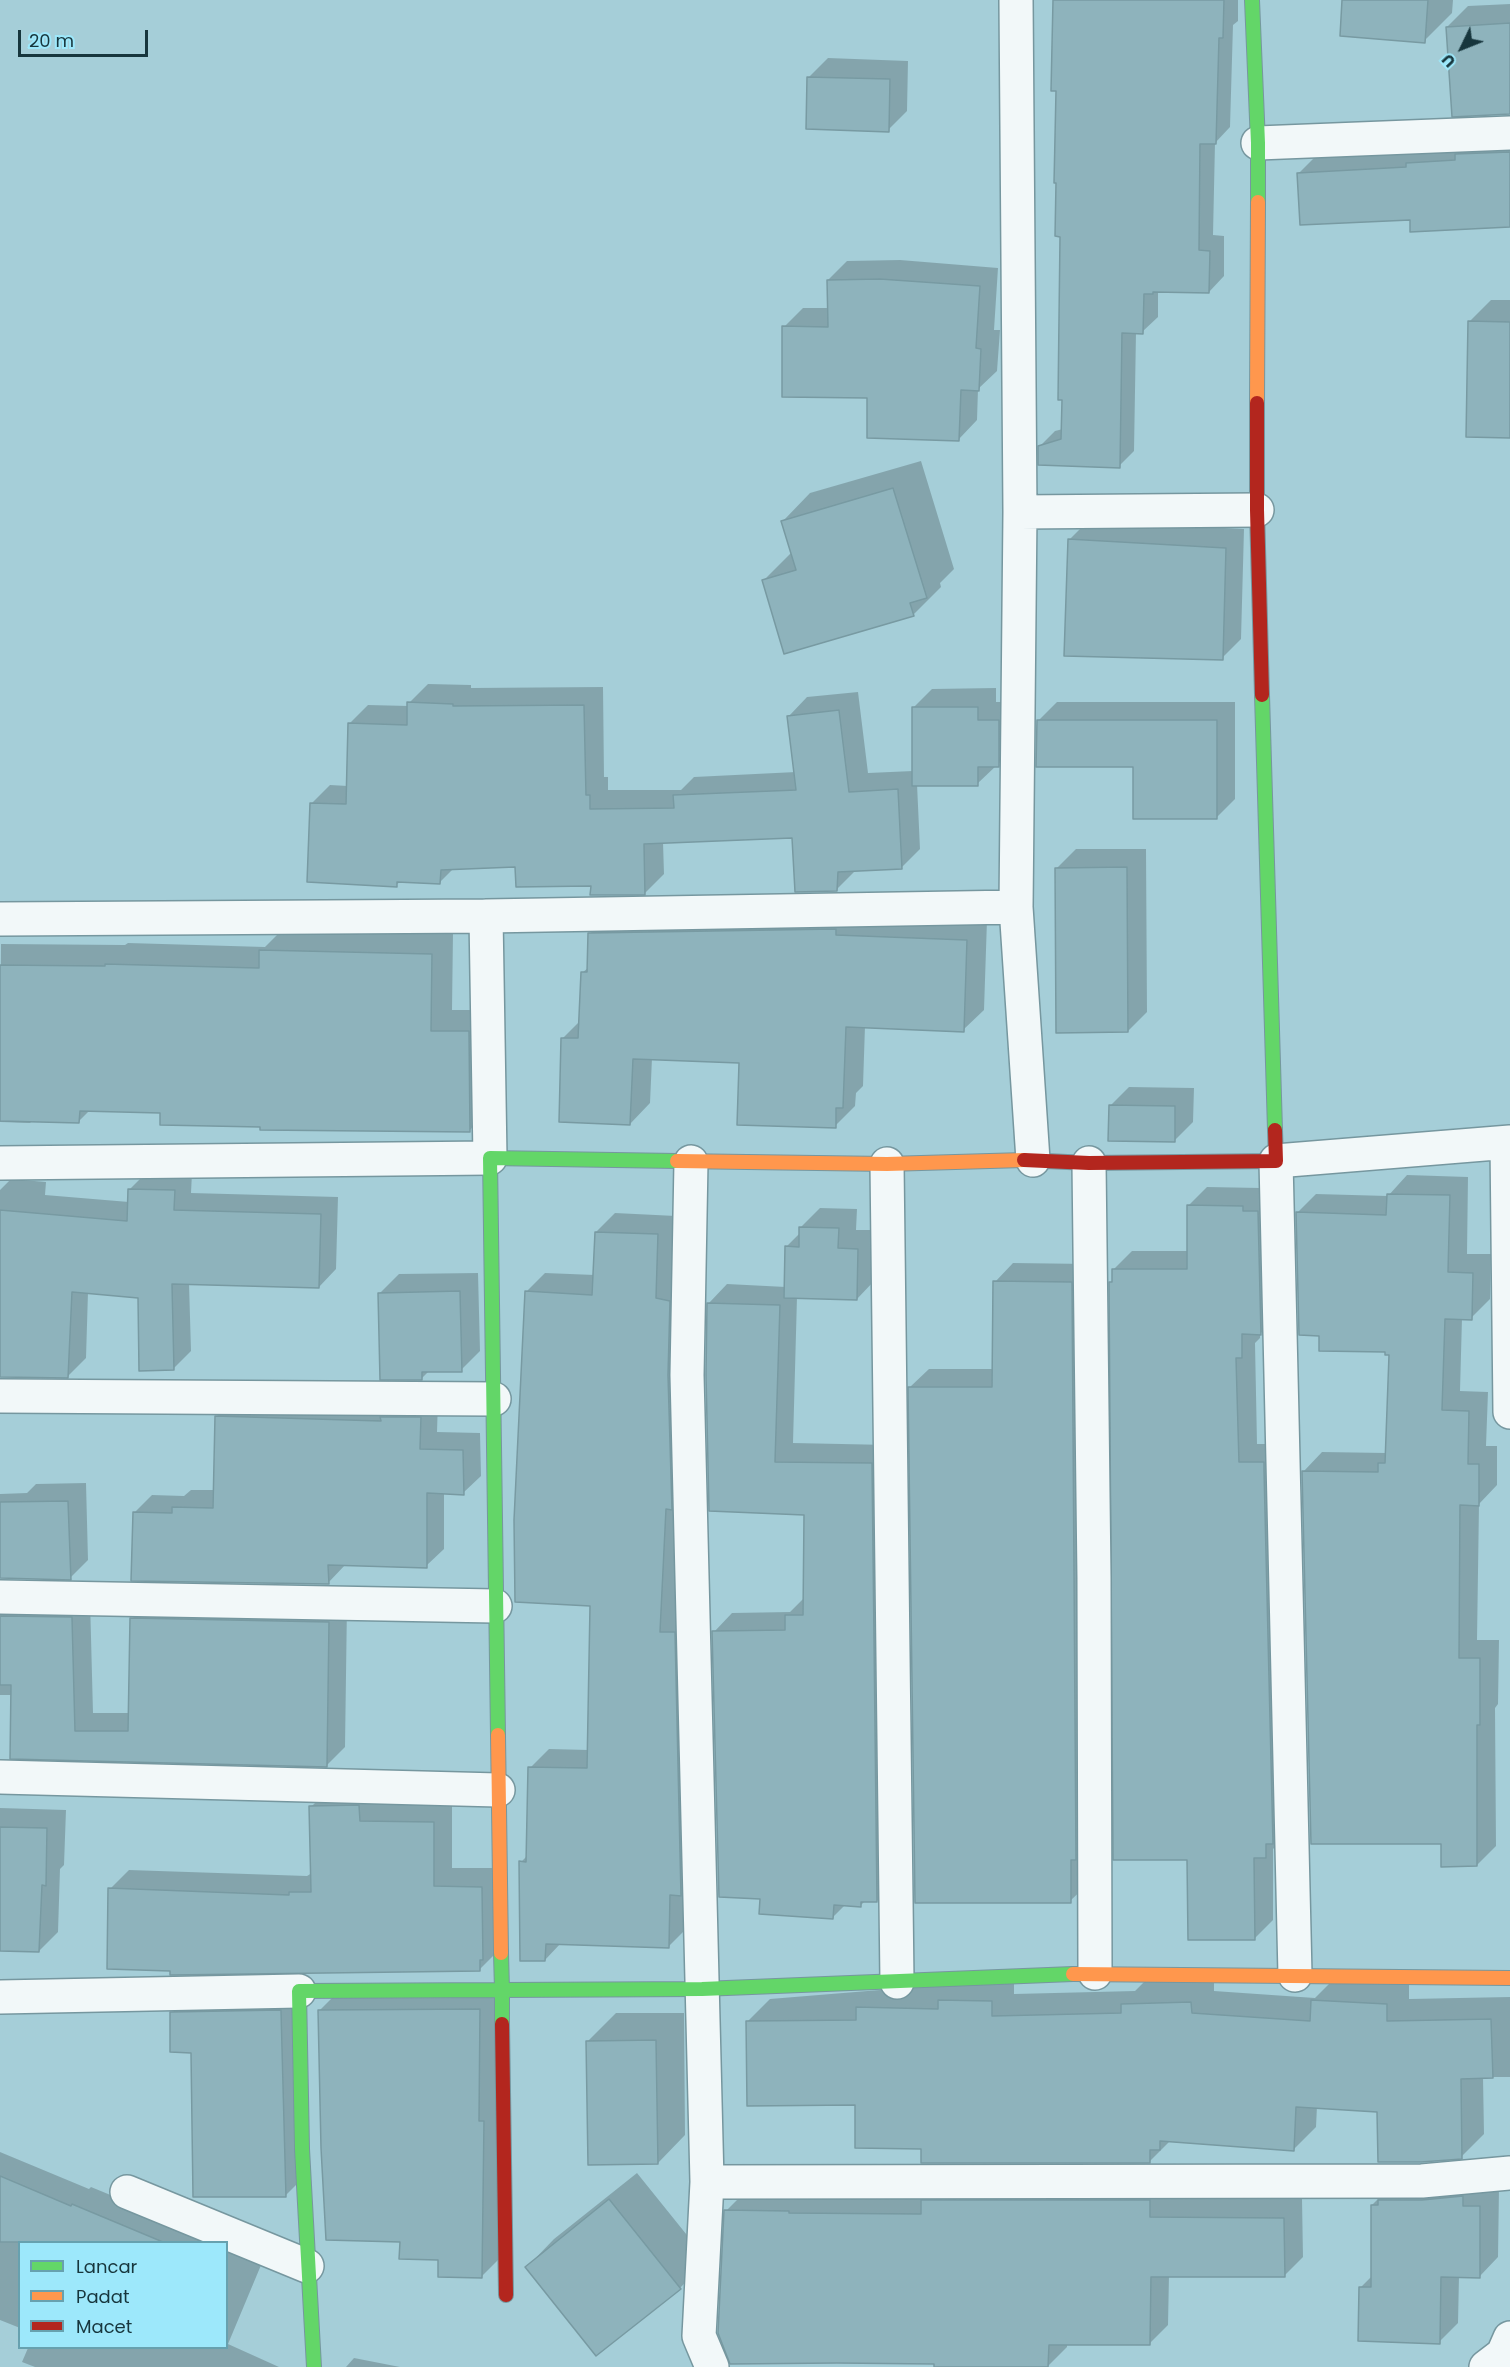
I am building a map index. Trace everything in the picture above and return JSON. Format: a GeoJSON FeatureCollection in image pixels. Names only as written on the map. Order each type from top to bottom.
{"type":"FeatureCollection","features":[{"type":"Feature","properties":{"kind":"street"},"geometry":{"type":"LineString","coordinates":[[1016,0],[1020,512],[1016,907],[1033,1160]]}},
{"type":"Feature","properties":{"kind":"street"},"geometry":{"type":"LineString","coordinates":[[1252,0],[1258,143],[1257,510],[1276,1161],[1295,1975]]}},
{"type":"Feature","properties":{"kind":"street"},"geometry":{"type":"LineString","coordinates":[[1258,143],[1510,133]]}},
{"type":"Feature","properties":{"kind":"street"},"geometry":{"type":"LineString","coordinates":[[1020,512],[1257,510]]}},
{"type":"Feature","properties":{"kind":"street"},"geometry":{"type":"LineString","coordinates":[[0,919],[486,916],[1016,907]]}},
{"type":"Feature","properties":{"kind":"street"},"geometry":{"type":"LineString","coordinates":[[486,916],[506,2295]]}},
{"type":"Feature","properties":{"kind":"street"},"geometry":{"type":"LineString","coordinates":[[0,1163],[490,1158],[887,1164],[1033,1160],[1089,1163],[1276,1161],[1508,1143],[1510,1412]]}},
{"type":"Feature","properties":{"kind":"street"},"geometry":{"type":"LineString","coordinates":[[691,1162],[687,1375],[707,2182],[699,2336],[712,2367]]}},
{"type":"Feature","properties":{"kind":"street"},"geometry":{"type":"LineString","coordinates":[[1089,1163],[1094,1578],[1095,1973]]}},
{"type":"Feature","properties":{"kind":"street"},"geometry":{"type":"LineString","coordinates":[[887,1164],[897,1982]]}},
{"type":"Feature","properties":{"kind":"street"},"geometry":{"type":"LineString","coordinates":[[0,1396],[494,1399]]}},
{"type":"Feature","properties":{"kind":"street"},"geometry":{"type":"LineString","coordinates":[[0,1597],[495,1606]]}},
{"type":"Feature","properties":{"kind":"street"},"geometry":{"type":"LineString","coordinates":[[0,1777],[498,1790]]}},
{"type":"Feature","properties":{"kind":"street"},"geometry":{"type":"LineString","coordinates":[[0,1997],[300,1991],[702,1989],[1095,1973],[1510,1978]]}},
{"type":"Feature","properties":{"kind":"street"},"geometry":{"type":"LineString","coordinates":[[300,1991],[302,2149],[314,2367]]}},
{"type":"Feature","properties":{"kind":"street"},"geometry":{"type":"LineString","coordinates":[[707,2182],[1422,2181],[1510,2173]]}},
{"type":"Feature","properties":{"kind":"street"},"geometry":{"type":"LineString","coordinates":[[127,2192],[307,2266]]}},
{"type":"Feature","properties":{"kind":"street"},"geometry":{"type":"LineString","coordinates":[[1486,2367],[1503,2354],[1510,2338]]}},
{"type":"Feature","properties":{"kind":"building"},"geometry":{"type":"Polygon","coordinates":[[[1053,0],[1224,0],[1223,38],[1219,38],[1216,144],[1200,144],[1199,250],[1210,251],[1209,293],[1153,292],[1153,294],[1144,294],[1143,334],[1122,333],[1120,468],[1038,465],[1038,446],[1061,439],[1062,400],[1058,400],[1060,237],[1055,236],[1056,183],[1054,183],[1056,91],[1051,91],[1053,0]]]}},
{"type":"Feature","properties":{"kind":"building"},"geometry":{"type":"Polygon","coordinates":[[[1342,0],[1428,0],[1425,43],[1340,36],[1342,0]]]}},
{"type":"Feature","properties":{"kind":"building"},"geometry":{"type":"Polygon","coordinates":[[[1510,23],[1510,114],[1452,117],[1446,27],[1510,23]]]}},
{"type":"Feature","properties":{"kind":"building"},"geometry":{"type":"Polygon","coordinates":[[[807,77],[890,79],[889,132],[806,129],[807,77]]]}},
{"type":"Feature","properties":{"kind":"building"},"geometry":{"type":"Polygon","coordinates":[[[1510,152],[1510,227],[1410,232],[1410,220],[1300,225],[1297,173],[1406,167],[1406,163],[1455,160],[1455,154],[1510,152]]]}},
{"type":"Feature","properties":{"kind":"building"},"geometry":{"type":"Polygon","coordinates":[[[880,279],[980,286],[976,348],[981,349],[979,391],[961,390],[959,441],[867,438],[867,398],[782,397],[782,326],[828,327],[827,280],[880,279]]]}},
{"type":"Feature","properties":{"kind":"building"},"geometry":{"type":"Polygon","coordinates":[[[1468,321],[1510,322],[1510,438],[1466,437],[1468,321]]]}},
{"type":"Feature","properties":{"kind":"building"},"geometry":{"type":"Polygon","coordinates":[[[893,488],[927,598],[910,603],[914,616],[784,654],[762,580],[796,570],[781,521],[893,488]]]}},
{"type":"Feature","properties":{"kind":"building"},"geometry":{"type":"Polygon","coordinates":[[[1068,539],[1226,548],[1223,660],[1064,656],[1068,539]]]}},
{"type":"Feature","properties":{"kind":"building"},"geometry":{"type":"Polygon","coordinates":[[[407,702],[453,704],[453,706],[584,705],[586,795],[590,795],[590,809],[674,808],[673,795],[796,790],[787,716],[839,710],[849,792],[898,789],[902,869],[838,872],[837,891],[795,892],[792,838],[644,844],[645,895],[590,895],[591,886],[516,887],[515,867],[441,870],[440,884],[397,882],[397,887],[307,882],[310,803],[346,804],[348,723],[407,725],[407,702]]]}},
{"type":"Feature","properties":{"kind":"building"},"geometry":{"type":"Polygon","coordinates":[[[912,707],[978,707],[978,720],[999,720],[999,767],[978,767],[978,786],[912,786],[912,707]]]}},
{"type":"Feature","properties":{"kind":"building"},"geometry":{"type":"Polygon","coordinates":[[[1037,720],[1217,720],[1217,819],[1133,819],[1133,767],[1036,767],[1037,720]]]}},
{"type":"Feature","properties":{"kind":"building"},"geometry":{"type":"Polygon","coordinates":[[[1127,867],[1128,1032],[1056,1033],[1055,868],[1127,867]]]}},
{"type":"Feature","properties":{"kind":"building"},"geometry":{"type":"Polygon","coordinates":[[[836,929],[836,935],[967,940],[964,1032],[846,1027],[843,1108],[836,1108],[836,1128],[737,1125],[739,1063],[633,1059],[630,1125],[559,1122],[561,1038],[578,1038],[581,972],[587,972],[588,933],[836,929]]]}},
{"type":"Feature","properties":{"kind":"building"},"geometry":{"type":"Polygon","coordinates":[[[259,950],[432,954],[431,1031],[469,1031],[470,1132],[260,1130],[260,1127],[160,1125],[160,1113],[80,1111],[79,1123],[0,1121],[0,965],[105,966],[105,964],[259,968],[259,950]]]}},
{"type":"Feature","properties":{"kind":"building"},"geometry":{"type":"Polygon","coordinates":[[[1109,1105],[1175,1106],[1175,1142],[1108,1141],[1109,1105]]]}},
{"type":"Feature","properties":{"kind":"building"},"geometry":{"type":"Polygon","coordinates":[[[128,1189],[175,1190],[174,1210],[321,1214],[319,1288],[172,1284],[174,1370],[139,1371],[138,1298],[72,1292],[68,1378],[0,1377],[0,1210],[127,1221],[128,1189]]]}},
{"type":"Feature","properties":{"kind":"building"},"geometry":{"type":"Polygon","coordinates":[[[1387,1194],[1450,1195],[1448,1272],[1473,1273],[1472,1320],[1445,1319],[1442,1410],[1469,1411],[1468,1464],[1479,1464],[1479,1506],[1460,1505],[1459,1658],[1480,1658],[1480,1725],[1477,1725],[1477,1866],[1441,1867],[1441,1844],[1311,1844],[1302,1471],[1378,1472],[1378,1463],[1385,1463],[1389,1355],[1385,1355],[1385,1352],[1319,1351],[1319,1336],[1299,1335],[1296,1212],[1386,1215],[1387,1194]]]}},
{"type":"Feature","properties":{"kind":"building"},"geometry":{"type":"Polygon","coordinates":[[[1187,1205],[1243,1206],[1243,1211],[1258,1211],[1261,1335],[1242,1334],[1242,1358],[1236,1358],[1239,1462],[1264,1462],[1273,1844],[1266,1844],[1266,1858],[1254,1858],[1255,1940],[1188,1940],[1187,1860],[1113,1860],[1109,1282],[1112,1282],[1112,1269],[1187,1269],[1187,1205]]]}},
{"type":"Feature","properties":{"kind":"building"},"geometry":{"type":"Polygon","coordinates":[[[799,1227],[839,1228],[838,1248],[858,1249],[857,1300],[784,1298],[785,1246],[799,1247],[799,1227]]]}},
{"type":"Feature","properties":{"kind":"building"},"geometry":{"type":"Polygon","coordinates":[[[595,1232],[658,1234],[656,1298],[670,1301],[668,1375],[672,1510],[666,1509],[660,1632],[675,1632],[681,1896],[670,1895],[669,1948],[546,1944],[545,1961],[520,1961],[519,1861],[526,1862],[528,1767],[587,1768],[590,1606],[515,1602],[514,1520],[525,1291],[592,1295],[595,1232]]]}},
{"type":"Feature","properties":{"kind":"building"},"geometry":{"type":"Polygon","coordinates":[[[993,1281],[1072,1282],[1076,1860],[1071,1860],[1071,1903],[915,1903],[908,1387],[992,1387],[993,1281]]]}},
{"type":"Feature","properties":{"kind":"building"},"geometry":{"type":"Polygon","coordinates":[[[460,1291],[462,1372],[422,1372],[422,1380],[380,1380],[378,1293],[460,1291]]]}},
{"type":"Feature","properties":{"kind":"building"},"geometry":{"type":"Polygon","coordinates":[[[707,1303],[780,1305],[775,1462],[872,1463],[877,1902],[861,1902],[861,1907],[834,1905],[833,1919],[759,1914],[760,1899],[719,1897],[712,1631],[785,1630],[785,1615],[803,1615],[804,1515],[709,1511],[707,1303]]]}},
{"type":"Feature","properties":{"kind":"building"},"geometry":{"type":"Polygon","coordinates":[[[215,1416],[381,1421],[380,1417],[421,1417],[420,1449],[463,1450],[464,1495],[427,1493],[427,1568],[328,1565],[329,1584],[131,1581],[133,1512],[172,1513],[172,1507],[213,1508],[215,1416]]]}},
{"type":"Feature","properties":{"kind":"building"},"geometry":{"type":"Polygon","coordinates":[[[68,1501],[71,1580],[0,1578],[0,1502],[68,1501]]]}},
{"type":"Feature","properties":{"kind":"building"},"geometry":{"type":"Polygon","coordinates":[[[0,1616],[72,1617],[75,1731],[128,1731],[130,1618],[329,1622],[327,1767],[10,1759],[11,1685],[0,1685],[0,1616]]]}},
{"type":"Feature","properties":{"kind":"building"},"geometry":{"type":"Polygon","coordinates":[[[359,1805],[360,1821],[434,1822],[434,1886],[482,1887],[483,1960],[480,1960],[480,1971],[170,1975],[170,1971],[107,1969],[108,1888],[289,1895],[289,1892],[311,1892],[309,1806],[359,1805]]]}},
{"type":"Feature","properties":{"kind":"building"},"geometry":{"type":"Polygon","coordinates":[[[0,1827],[47,1828],[46,1886],[42,1885],[39,1952],[0,1951],[0,1827]]]}},
{"type":"Feature","properties":{"kind":"building"},"geometry":{"type":"Polygon","coordinates":[[[938,2000],[992,2001],[992,2016],[1121,2013],[1121,2004],[1191,2002],[1192,2013],[1310,2021],[1311,2000],[1387,2004],[1387,2021],[1491,2019],[1493,2078],[1461,2079],[1462,2159],[1421,2162],[1378,2162],[1377,2112],[1296,2107],[1294,2151],[1160,2141],[1160,2150],[1150,2150],[1150,2163],[921,2163],[921,2149],[855,2148],[855,2105],[747,2106],[746,2021],[856,2020],[856,2007],[938,2009],[938,2000]]]}},
{"type":"Feature","properties":{"kind":"building"},"geometry":{"type":"Polygon","coordinates":[[[480,2009],[479,2121],[484,2121],[482,2278],[438,2277],[438,2260],[399,2259],[400,2242],[326,2240],[318,2010],[480,2009]]]}},
{"type":"Feature","properties":{"kind":"building"},"geometry":{"type":"Polygon","coordinates":[[[281,2010],[286,2197],[193,2197],[191,2053],[170,2052],[170,2012],[281,2010]]]}},
{"type":"Feature","properties":{"kind":"building"},"geometry":{"type":"Polygon","coordinates":[[[656,2040],[658,2164],[588,2165],[586,2041],[656,2040]]]}},
{"type":"Feature","properties":{"kind":"building"},"geometry":{"type":"Polygon","coordinates":[[[0,2176],[161,2241],[18,2241],[0,2242],[0,2176]]]}},
{"type":"Feature","properties":{"kind":"building"},"geometry":{"type":"Polygon","coordinates":[[[1463,2196],[1463,2206],[1480,2206],[1480,2278],[1441,2277],[1440,2344],[1358,2341],[1359,2287],[1371,2287],[1371,2205],[1378,2205],[1378,2200],[1422,2200],[1463,2196]]]}},
{"type":"Feature","properties":{"kind":"building"},"geometry":{"type":"Polygon","coordinates":[[[609,2199],[681,2289],[596,2356],[525,2267],[609,2199]]]}},
{"type":"Feature","properties":{"kind":"building"},"geometry":{"type":"Polygon","coordinates":[[[921,2200],[1150,2200],[1150,2217],[1284,2218],[1285,2277],[1151,2277],[1150,2345],[1049,2345],[1048,2367],[934,2367],[934,2364],[837,2363],[730,2364],[718,2333],[724,2210],[921,2214],[921,2200]]]}},
{"type":"Feature","properties":{"kind":"traffic: fast"},"geometry":{"type":"LineString","coordinates":[[1252,0],[1258,202]]}},
{"type":"Feature","properties":{"kind":"traffic: fast"},"geometry":{"type":"LineString","coordinates":[[1262,695],[1275,1130]]}},
{"type":"Feature","properties":{"kind":"traffic: fast"},"geometry":{"type":"LineString","coordinates":[[498,1735],[490,1158],[677,1161]]}},
{"type":"Feature","properties":{"kind":"traffic: fast"},"geometry":{"type":"LineString","coordinates":[[314,2367],[302,2149],[299,1991],[502,1990],[501,1953]]}},
{"type":"Feature","properties":{"kind":"traffic: fast"},"geometry":{"type":"LineString","coordinates":[[502,2024],[502,1990],[702,1989],[1073,1974]]}},
{"type":"Feature","properties":{"kind":"traffic: slow"},"geometry":{"type":"LineString","coordinates":[[1257,403],[1258,202]]}},
{"type":"Feature","properties":{"kind":"traffic: slow"},"geometry":{"type":"LineString","coordinates":[[677,1161],[887,1164],[1024,1160]]}},
{"type":"Feature","properties":{"kind":"traffic: slow"},"geometry":{"type":"LineString","coordinates":[[498,1735],[501,1953]]}},
{"type":"Feature","properties":{"kind":"traffic: slow"},"geometry":{"type":"LineString","coordinates":[[1073,1974],[1510,1978]]}},
{"type":"Feature","properties":{"kind":"traffic: jam"},"geometry":{"type":"LineString","coordinates":[[1257,403],[1257,510],[1262,695]]}},
{"type":"Feature","properties":{"kind":"traffic: jam"},"geometry":{"type":"LineString","coordinates":[[1024,1160],[1089,1163],[1276,1161],[1275,1130]]}},
{"type":"Feature","properties":{"kind":"traffic: jam"},"geometry":{"type":"LineString","coordinates":[[502,2024],[506,2295]]}}]}
